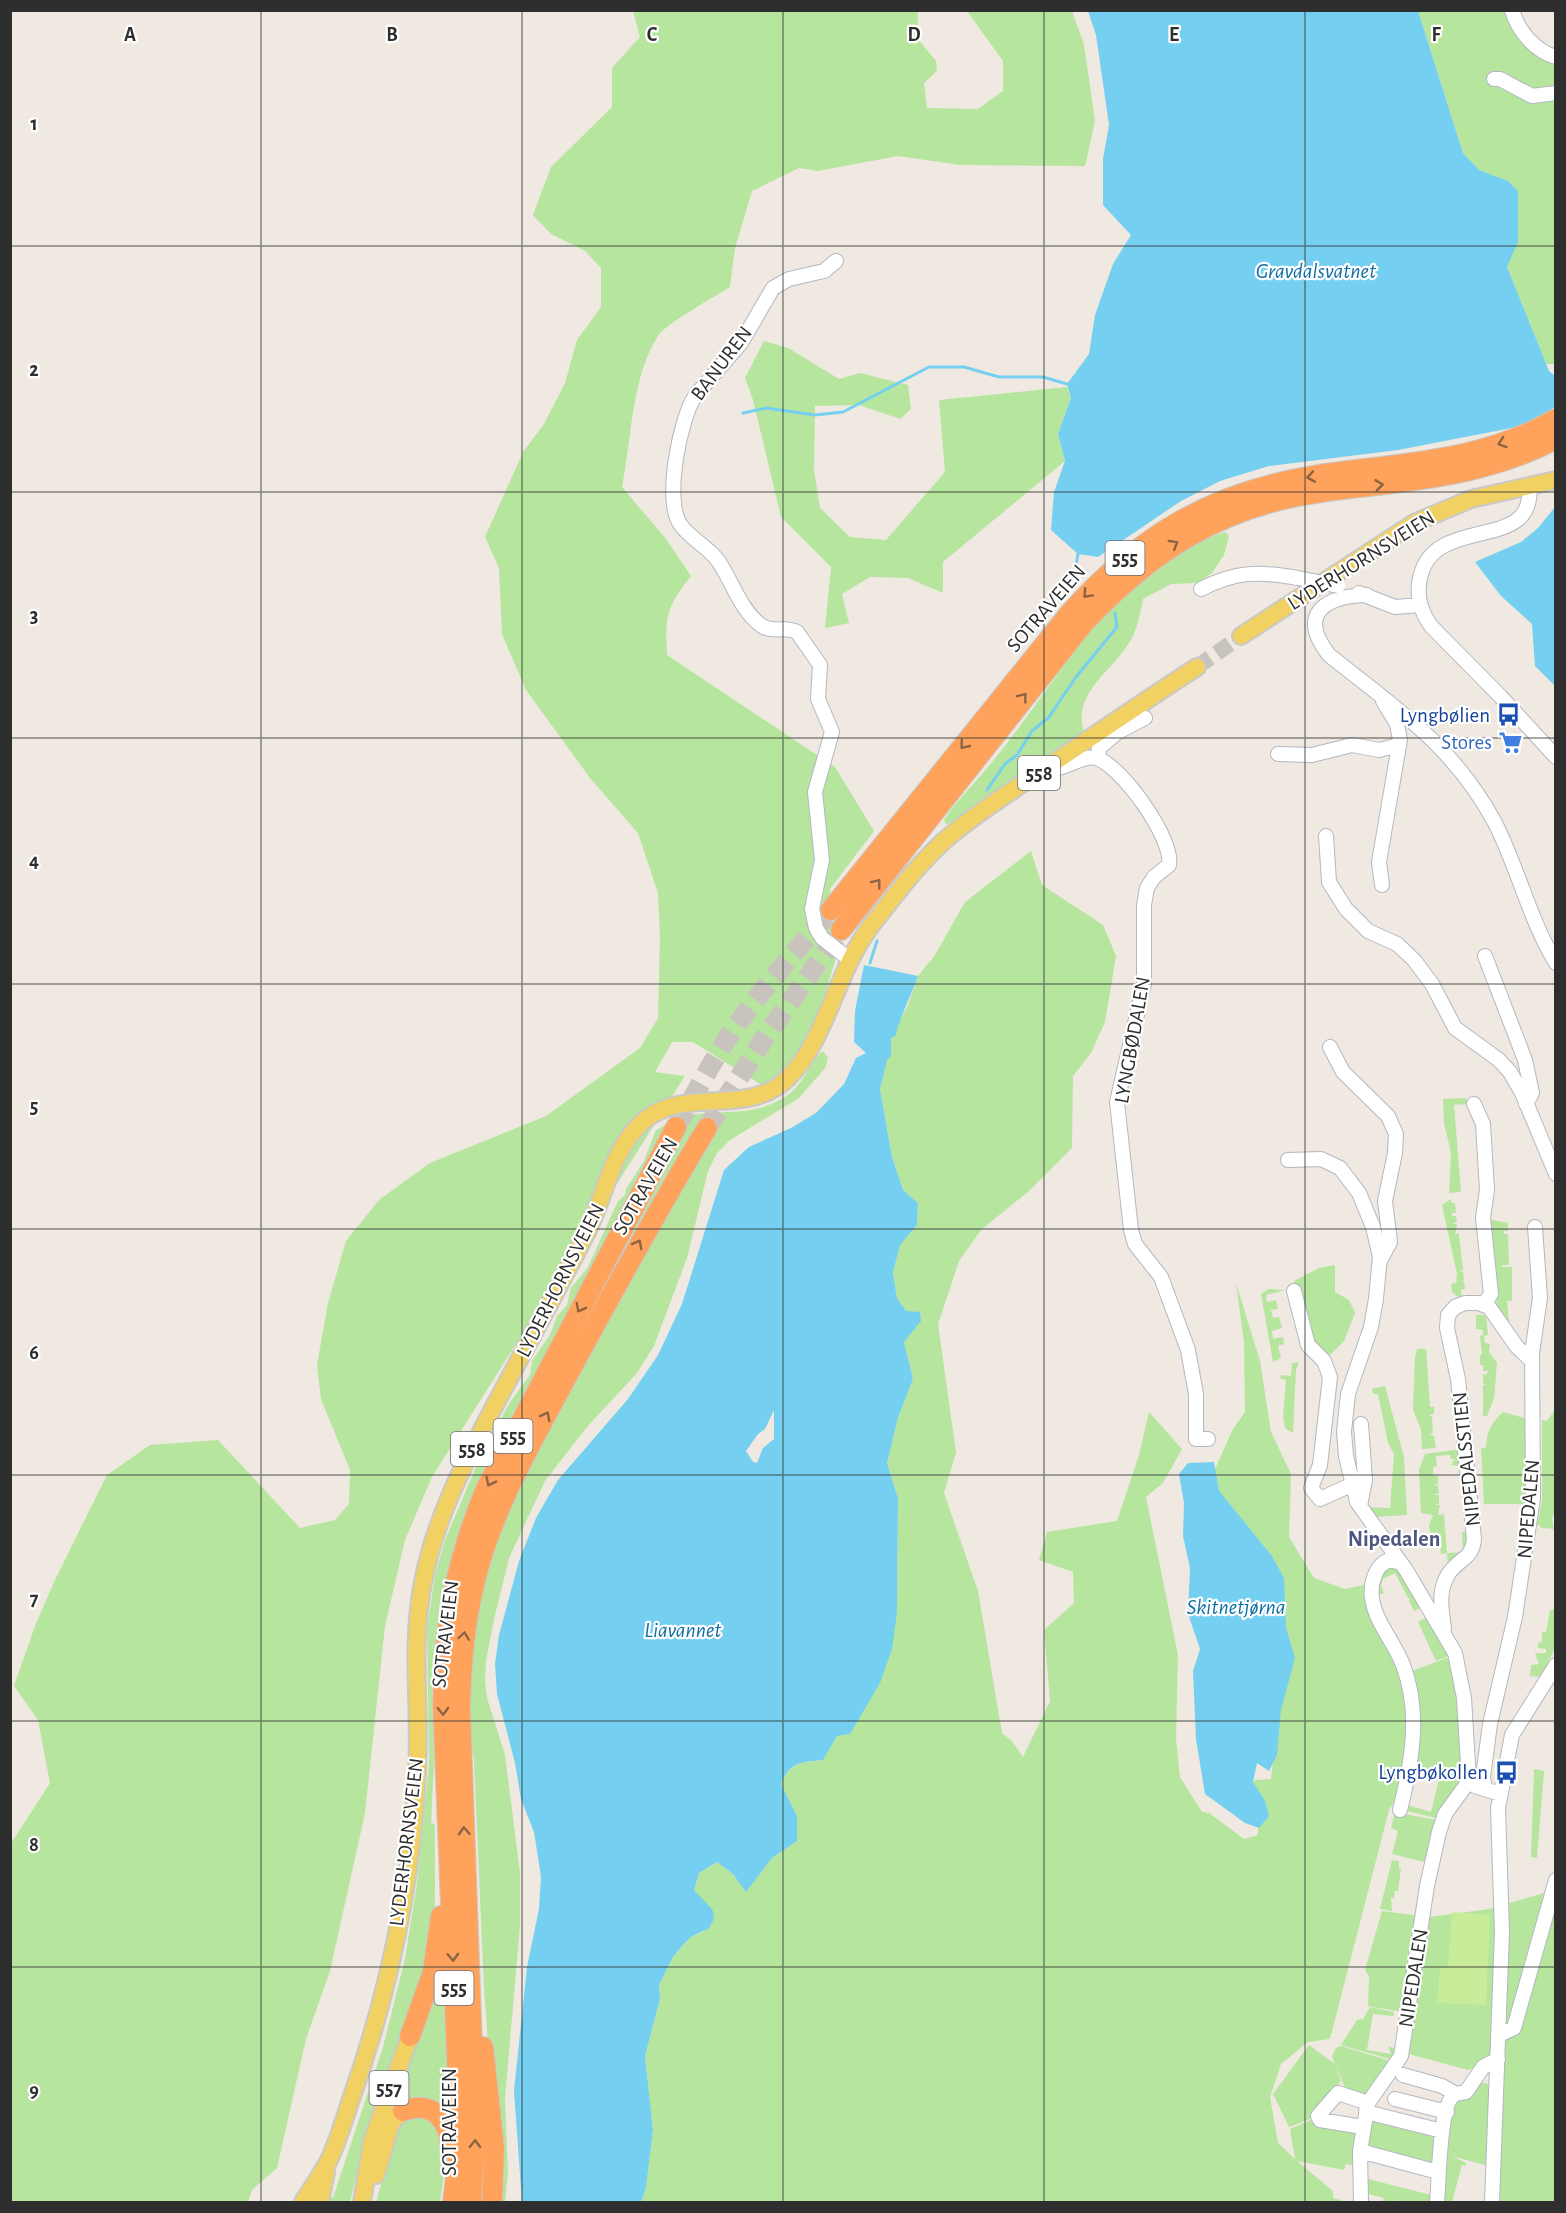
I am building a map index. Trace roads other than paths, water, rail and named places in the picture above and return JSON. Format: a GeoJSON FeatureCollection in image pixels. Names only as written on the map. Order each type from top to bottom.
{"type":"FeatureCollection","features":[{"type":"Feature","properties":{"kind":"highway","name":"SOTRAVEIEN"},"geometry":{"type":"LineString","coordinates":[[831,910],[1070,613],[1117,564],[1158,533],[1220,501],[1254,489],[1320,475],[1461,455],[1518,438],[1556,419]]}},
{"type":"Feature","properties":{"kind":"highway","name":"SOTRAVEIEN"},"geometry":{"type":"LineString","coordinates":[[841,930],[1083,624],[1124,582],[1167,548],[1225,517],[1256,506],[1320,492],[1467,472],[1526,454],[1556,439]]}},
{"type":"Feature","properties":{"kind":"highway","name":"555"},"geometry":{"type":"LineString","coordinates":[[1526,454],[1556,447]]}},
{"type":"Feature","properties":{"kind":"highway","name":"SOTRAVEIEN"},"geometry":{"type":"LineString","coordinates":[[453,2202],[458,2159],[459,2108],[445,1773],[444,1645],[454,1581],[465,1543],[507,1448],[676,1127]]}},
{"type":"Feature","properties":{"kind":"highway","name":"SOTRAVEIEN"},"geometry":{"type":"LineString","coordinates":[[471,2202],[475,2131],[460,1745],[461,1675],[467,1616],[484,1548],[505,1496],[647,1228],[707,1128]]}},
{"type":"Feature","properties":{"kind":"highway","name":"555"},"geometry":{"type":"LineString","coordinates":[[410,2036],[427,1995],[440,1934],[440,1826],[445,1773]]}},
{"type":"Feature","properties":{"kind":"highway","name":"555"},"geometry":{"type":"LineString","coordinates":[[467,1890],[491,2108],[494,2147],[492,2202]]}},
{"type":"Feature","properties":{"kind":"highway"},"geometry":{"type":"LineString","coordinates":[[403,2111],[418,2106],[431,2110],[446,2126],[450,2160],[446,2202]]}},
{"type":"Feature","properties":{"kind":"main road","name":"LYDERHORNSVEIEN"},"geometry":{"type":"LineString","coordinates":[[1241,636],[1414,523],[1471,499],[1556,480]]}},
{"type":"Feature","properties":{"kind":"main road","name":"LYDERHORNSVEIEN"},"geometry":{"type":"LineString","coordinates":[[320,2202],[326,2166],[370,2043],[397,1928],[418,1770],[414,1657],[418,1612],[430,1551],[456,1482],[590,1226],[621,1150],[629,1136],[647,1118],[669,1107],[685,1103],[751,1099],[781,1084],[798,1066],[816,1036],[849,959],[888,904],[933,851],[969,821],[1052,764],[1116,727],[1197,667]]}},
{"type":"Feature","properties":{"kind":"main road","name":"557"},"geometry":{"type":"LineString","coordinates":[[355,2202],[372,2141],[410,2036]]}},
{"type":"Feature","properties":{"kind":"main road","name":"557"},"geometry":{"type":"LineString","coordinates":[[371,2202],[391,2123],[403,2111]]}},
{"type":"Feature","properties":{"kind":"main road","name":"557"},"geometry":{"type":"LineString","coordinates":[[362,2202],[372,2141]]}},
{"type":"Feature","properties":{"kind":"main road","name":"LYDERHORNSVEIEN"},"geometry":{"type":"LineString","coordinates":[[303,2202],[326,2166]]}},
{"type":"Feature","properties":{"kind":"street"},"geometry":{"type":"LineString","coordinates":[[1512,10],[1519,27],[1529,39],[1539,49],[1556,57]]}},
{"type":"Feature","properties":{"kind":"street"},"geometry":{"type":"LineString","coordinates":[[1494,79],[1500,79],[1532,96],[1556,93]]}},
{"type":"Feature","properties":{"kind":"street","name":"BANUREN"},"geometry":{"type":"LineString","coordinates":[[836,261],[824,271],[789,279],[773,288],[741,343],[695,396],[690,404],[681,435],[674,499],[680,524],[718,561],[735,594],[758,622],[767,628],[797,632],[820,665],[818,699],[832,732],[815,792],[822,861],[812,909],[816,928],[822,938],[849,959]]}},
{"type":"Feature","properties":{"kind":"street"},"geometry":{"type":"LineString","coordinates":[[1529,485],[1529,506],[1519,520],[1493,531],[1456,538],[1434,552],[1420,576],[1420,605],[1431,626],[1556,757]]}},
{"type":"Feature","properties":{"kind":"street"},"geometry":{"type":"LineString","coordinates":[[1201,589],[1228,576],[1266,574],[1338,586],[1367,595],[1395,608],[1420,605]]}},
{"type":"Feature","properties":{"kind":"street"},"geometry":{"type":"LineString","coordinates":[[1367,595],[1345,597],[1325,604],[1318,611],[1315,621],[1316,634],[1329,655],[1425,730],[1468,777],[1508,852],[1536,923],[1556,963]]}},
{"type":"Feature","properties":{"kind":"street"},"geometry":{"type":"LineString","coordinates":[[1381,696],[1397,724],[1399,745],[1379,862],[1382,885]]}},
{"type":"Feature","properties":{"kind":"street"},"geometry":{"type":"LineString","coordinates":[[1052,764],[1055,769],[1087,758],[1098,759],[1099,748],[1116,727],[1145,718]]}},
{"type":"Feature","properties":{"kind":"street"},"geometry":{"type":"LineString","coordinates":[[1278,754],[1312,755],[1352,745],[1379,750],[1399,745]]}},
{"type":"Feature","properties":{"kind":"street","name":"LYNGBØDALEN"},"geometry":{"type":"LineString","coordinates":[[1098,759],[1119,775],[1150,813],[1166,839],[1171,857],[1169,866],[1154,877],[1147,888],[1144,905],[1144,984],[1117,1102],[1133,1240],[1155,1268],[1167,1292],[1190,1361],[1196,1394],[1196,1438],[1208,1439]]}},
{"type":"Feature","properties":{"kind":"street"},"geometry":{"type":"LineString","coordinates":[[1326,836],[1329,882],[1346,909],[1368,932],[1397,944],[1414,960],[1432,984],[1455,1028],[1505,1066],[1516,1082],[1556,1174]]}},
{"type":"Feature","properties":{"kind":"street"},"geometry":{"type":"LineString","coordinates":[[1485,956],[1525,1059],[1532,1093],[1526,1104]]}},
{"type":"Feature","properties":{"kind":"street"},"geometry":{"type":"LineString","coordinates":[[1330,1047],[1343,1072],[1388,1116],[1396,1134],[1395,1153],[1385,1201],[1390,1242],[1380,1261]]}},
{"type":"Feature","properties":{"kind":"street"},"geometry":{"type":"LineString","coordinates":[[1474,1104],[1483,1124],[1487,1190],[1482,1218],[1491,1294],[1484,1304],[1494,1311],[1517,1347],[1532,1361]]}},
{"type":"Feature","properties":{"kind":"street"},"geometry":{"type":"LineString","coordinates":[[1288,1160],[1321,1160],[1340,1168],[1365,1205],[1373,1227],[1380,1261],[1373,1319],[1351,1383],[1344,1418],[1344,1444],[1351,1485],[1360,1506],[1401,1563],[1455,1653],[1464,1698],[1469,1781],[1500,1794]]}},
{"type":"Feature","properties":{"kind":"street","name":"NIPEDALEN"},"geometry":{"type":"LineString","coordinates":[[1485,1788],[1483,1777],[1490,1724],[1515,1617],[1533,1498],[1532,1361],[1540,1298],[1535,1227]]}},
{"type":"Feature","properties":{"kind":"street"},"geometry":{"type":"LineString","coordinates":[[1294,1291],[1308,1345],[1324,1361],[1330,1377],[1320,1465],[1311,1488],[1320,1499],[1351,1485]]}},
{"type":"Feature","properties":{"kind":"street","name":"NIPEDALSSTIEN"},"geometry":{"type":"LineString","coordinates":[[1445,1633],[1441,1604],[1442,1589],[1450,1572],[1471,1553],[1474,1539],[1458,1379],[1447,1321],[1455,1307],[1472,1302],[1484,1304]]}},
{"type":"Feature","properties":{"kind":"street"},"geometry":{"type":"LineString","coordinates":[[1360,1506],[1365,1480],[1361,1424]]}},
{"type":"Feature","properties":{"kind":"street"},"geometry":{"type":"LineString","coordinates":[[1400,1810],[1412,1753],[1413,1721],[1404,1665],[1374,1608],[1371,1591],[1375,1576],[1382,1564],[1390,1560],[1401,1563]]}},
{"type":"Feature","properties":{"kind":"street"},"geometry":{"type":"LineString","coordinates":[[1492,2202],[1502,1932],[1498,1821],[1500,1794],[1512,1735],[1556,1665]]}},
{"type":"Feature","properties":{"kind":"street","name":"NIPEDALEN"},"geometry":{"type":"LineString","coordinates":[[1361,2202],[1360,2151],[1367,2107],[1401,2056],[1426,1886],[1438,1832],[1445,1814],[1469,1781]]}},
{"type":"Feature","properties":{"kind":"street"},"geometry":{"type":"LineString","coordinates":[[1499,2035],[1514,2028],[1556,1880]]}},
{"type":"Feature","properties":{"kind":"street"},"geometry":{"type":"LineString","coordinates":[[1437,2202],[1442,2131],[1449,2101],[1456,2094],[1466,2092],[1483,2067],[1498,2059]]}},
{"type":"Feature","properties":{"kind":"street"},"geometry":{"type":"LineString","coordinates":[[1403,2075],[1442,2086],[1456,2094]]}},
{"type":"Feature","properties":{"kind":"street"},"geometry":{"type":"LineString","coordinates":[[1363,2127],[1320,2121],[1317,2116],[1338,2092],[1367,2107],[1442,2131]]}},
{"type":"Feature","properties":{"kind":"street"},"geometry":{"type":"LineString","coordinates":[[1395,2099],[1447,2112]]}},
{"type":"Feature","properties":{"kind":"street"},"geometry":{"type":"LineString","coordinates":[[1360,2151],[1438,2172]]}},
{"type":"Feature","properties":{"kind":"water","name":"Gravdalsvatnet"},"geometry":{"type":"Polygon","coordinates":[[[1088,11],[1418,11],[1463,153],[1479,170],[1508,181],[1518,191],[1518,242],[1507,267],[1549,371],[1555,376],[1555,406],[1538,423],[1398,450],[1269,466],[1220,481],[1181,501],[1098,557],[1078,554],[1051,530],[1054,492],[1065,461],[1058,434],[1071,398],[1067,384],[1089,354],[1095,315],[1113,264],[1131,235],[1103,205],[1103,159],[1109,125],[1096,35],[1088,11]]]}},
{"type":"Feature","properties":{"kind":"water"},"geometry":{"type":"Polygon","coordinates":[[[1555,507],[1555,686],[1535,666],[1532,624],[1501,596],[1475,562],[1521,542],[1538,528],[1555,507]]]}},
{"type":"Feature","properties":{"kind":"water","name":"Liavannet"},"geometry":{"type":"Polygon","coordinates":[[[864,965],[918,976],[896,1035],[891,1038],[891,1056],[887,1060],[880,1089],[892,1157],[903,1190],[918,1203],[917,1225],[900,1245],[893,1273],[897,1298],[906,1311],[920,1312],[921,1321],[904,1342],[913,1379],[898,1418],[887,1463],[898,1498],[897,1612],[892,1649],[880,1683],[850,1734],[837,1736],[823,1760],[797,1764],[784,1777],[781,1784],[797,1816],[797,1841],[772,1858],[746,1892],[733,1874],[717,1862],[699,1873],[694,1890],[711,1908],[714,1913],[713,1921],[709,1928],[691,1937],[673,1957],[659,1985],[660,1999],[645,2056],[653,2130],[646,2188],[641,2202],[522,2202],[514,2091],[527,1967],[539,1909],[541,1877],[534,1832],[521,1799],[515,1763],[497,1694],[495,1664],[499,1635],[519,1561],[536,1518],[558,1480],[628,1399],[658,1355],[682,1304],[724,1170],[749,1147],[791,1128],[816,1113],[844,1084],[856,1058],[866,1053],[854,1042],[855,1011],[864,965]],[[774,1410],[765,1429],[758,1434],[746,1451],[753,1462],[757,1463],[763,1448],[774,1439],[774,1410]]]}},
{"type":"Feature","properties":{"kind":"water","name":"Skitnetjørna"},"geometry":{"type":"Polygon","coordinates":[[[1214,1462],[1219,1491],[1272,1556],[1284,1578],[1286,1628],[1295,1658],[1281,1710],[1277,1755],[1269,1771],[1257,1763],[1253,1782],[1265,1801],[1269,1816],[1259,1828],[1245,1823],[1205,1794],[1196,1739],[1193,1671],[1200,1649],[1188,1614],[1190,1568],[1183,1536],[1184,1503],[1179,1474],[1188,1463],[1214,1462]]]}},
{"type":"Feature","properties":{"kind":"waterway"},"geometry":{"type":"LineString","coordinates":[[743,413],[766,408],[815,415],[843,412],[929,367],[964,367],[999,377],[1043,377],[1067,384]]}},
{"type":"Feature","properties":{"kind":"waterway"},"geometry":{"type":"LineString","coordinates":[[1074,577],[1078,554]]}},
{"type":"Feature","properties":{"kind":"waterway"},"geometry":{"type":"LineString","coordinates":[[987,790],[1005,764],[1017,755],[1032,731],[1049,717],[1076,677],[1117,627],[1115,613]]}},
{"type":"Feature","properties":{"kind":"waterway"},"geometry":{"type":"LineString","coordinates":[[870,963],[877,941]]}},
{"type":"Feature","properties":{"kind":"tunnel"},"geometry":{"type":"LineString","coordinates":[[1197,667],[1241,636]]}},
{"type":"Feature","properties":{"kind":"tunnel"},"geometry":{"type":"LineString","coordinates":[[676,1127],[714,1060],[751,1005],[831,910]]}},
{"type":"Feature","properties":{"kind":"tunnel"},"geometry":{"type":"LineString","coordinates":[[707,1128],[764,1039],[841,930]]}},
{"type":"Feature","properties":{"kind":"place","name":"Lyngbølien"},"geometry":{"type":"Point","coordinates":[1508,715]}},
{"type":"Feature","properties":{"kind":"place","name":"Stores"},"geometry":{"type":"Point","coordinates":[1510,742]}},
{"type":"Feature","properties":{"kind":"place","name":"Lyngbøkollen"},"geometry":{"type":"Point","coordinates":[1506,1772]}},
{"type":"Feature","properties":{"kind":"district","name":"Nipedalen"},"geometry":{"type":"Point","coordinates":[1394,1538]}}]}
